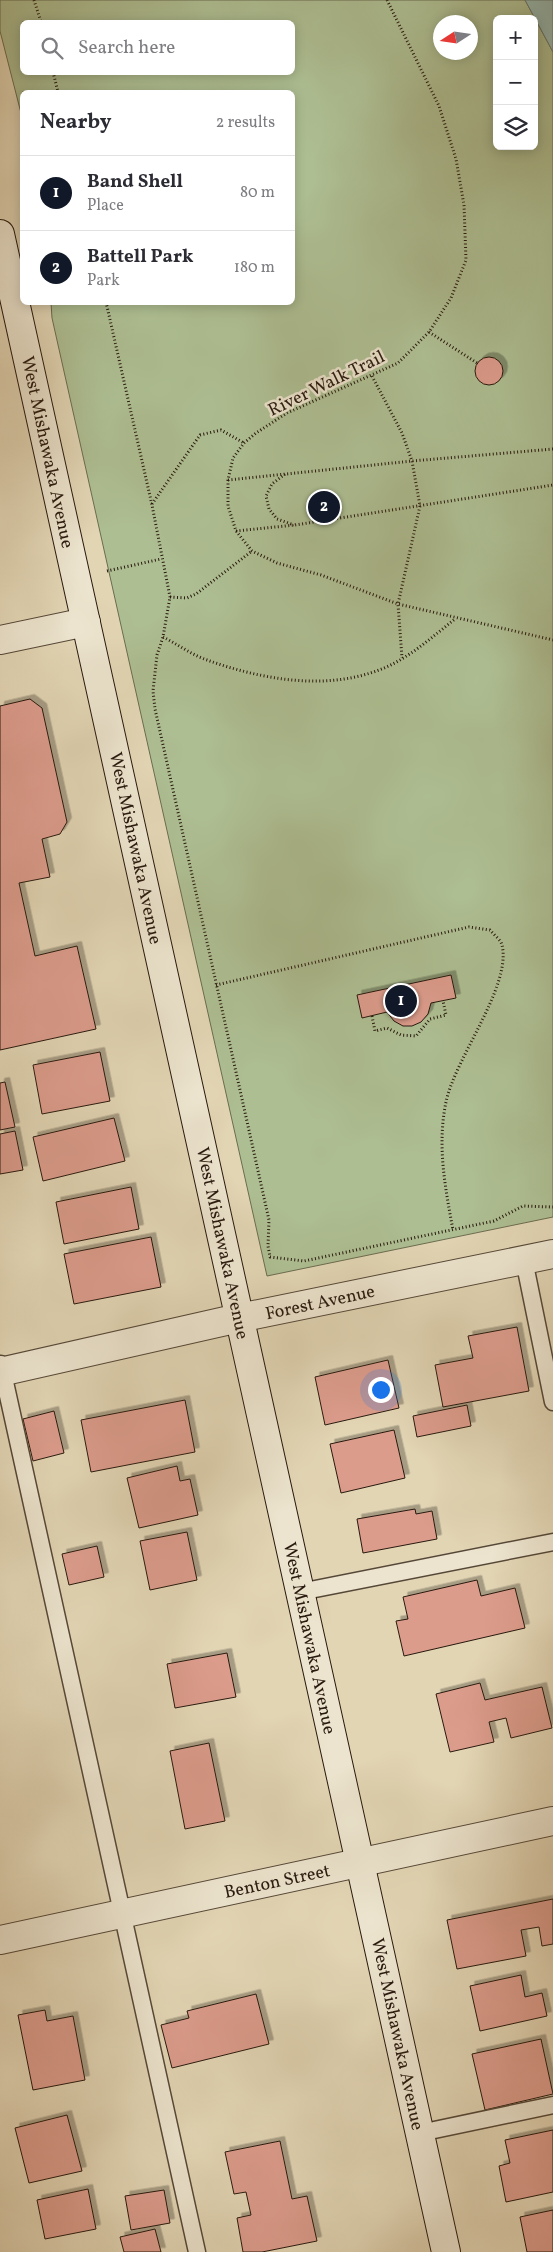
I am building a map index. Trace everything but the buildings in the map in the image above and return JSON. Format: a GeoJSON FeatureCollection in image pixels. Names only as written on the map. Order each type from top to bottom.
{"type":"FeatureCollection","features":[{"type":"Feature","properties":{"kind":"main road","name":"West Mishawaka Avenue"},"geometry":{"type":"LineString","coordinates":[[0,234],[446,2252]]}},
{"type":"Feature","properties":{"kind":"main road"},"geometry":{"type":"LineString","coordinates":[[0,640],[86,622]]}},
{"type":"Feature","properties":{"kind":"main road","name":"Forest Avenue"},"geometry":{"type":"LineString","coordinates":[[1,1368],[553,1254]]}},
{"type":"Feature","properties":{"kind":"main road","name":"Benton Street"},"geometry":{"type":"LineString","coordinates":[[0,1940],[553,1821]]}},
{"type":"Feature","properties":{"kind":"lane"},"geometry":{"type":"LineString","coordinates":[[524,1260],[553,1402]]}},
{"type":"Feature","properties":{"kind":"lane"},"geometry":{"type":"LineString","coordinates":[[1,1368],[197,2252]]}},
{"type":"Feature","properties":{"kind":"lane"},"geometry":{"type":"LineString","coordinates":[[300,1592],[553,1542]]}},
{"type":"Feature","properties":{"kind":"lane"},"geometry":{"type":"LineString","coordinates":[[420,2132],[553,2105]]}},
{"type":"Feature","properties":{"kind":"path"},"geometry":{"type":"LineString","coordinates":[[34,0],[40,20]]}},
{"type":"Feature","properties":{"kind":"path","name":"River Walk Trail"},"geometry":{"type":"LineString","coordinates":[[387,0],[439,106],[456,159],[464,205],[466,260],[451,298],[429,332],[398,363],[287,413],[244,443],[233,458],[228,480],[228,506],[236,531],[252,551],[277,563],[321,576],[398,604],[553,640]]}},
{"type":"Feature","properties":{"kind":"path"},"geometry":{"type":"LineString","coordinates":[[54,75],[58,90]]}},
{"type":"Feature","properties":{"kind":"path"},"geometry":{"type":"LineString","coordinates":[[107,305],[152,505],[161,559],[170,597],[163,636],[157,655],[153,692],[155,709],[269,1220],[268,1246],[270,1257],[304,1261],[494,1221],[523,1206],[553,1207]]}},
{"type":"Feature","properties":{"kind":"path"},"geometry":{"type":"LineString","coordinates":[[429,332],[477,364]]}},
{"type":"Feature","properties":{"kind":"path"},"geometry":{"type":"LineString","coordinates":[[372,376],[402,433],[412,460],[420,506],[398,604],[402,658]]}},
{"type":"Feature","properties":{"kind":"path"},"geometry":{"type":"LineString","coordinates":[[152,505],[200,435],[221,430],[244,443]]}},
{"type":"Feature","properties":{"kind":"path"},"geometry":{"type":"LineString","coordinates":[[228,480],[412,460],[553,449]]}},
{"type":"Feature","properties":{"kind":"path"},"geometry":{"type":"LineString","coordinates":[[286,474],[272,484],[266,496],[269,509],[277,519],[295,525]]}},
{"type":"Feature","properties":{"kind":"path"},"geometry":{"type":"LineString","coordinates":[[236,531],[295,525],[553,485]]}},
{"type":"Feature","properties":{"kind":"path"},"geometry":{"type":"LineString","coordinates":[[170,597],[187,598],[196,594],[252,551]]}},
{"type":"Feature","properties":{"kind":"path"},"geometry":{"type":"LineString","coordinates":[[106,571],[161,559]]}},
{"type":"Feature","properties":{"kind":"path"},"geometry":{"type":"LineString","coordinates":[[163,636],[205,660],[280,680],[338,680],[380,670],[413,652],[456,618]]}},
{"type":"Feature","properties":{"kind":"path"},"geometry":{"type":"LineString","coordinates":[[216,985],[469,927],[490,930],[502,944],[502,968],[446,1100],[442,1128],[442,1170],[453,1230]]}},
{"type":"Feature","properties":{"kind":"path"},"geometry":{"type":"LineString","coordinates":[[372,1016],[375,1031],[388,1028],[401,1035],[416,1036],[430,1019],[446,1015],[443,1001]]}},
{"type":"Feature","properties":{"kind":"green space"},"geometry":{"type":"Polygon","coordinates":[[[0,0],[525,0],[533,15],[493,15],[493,150],[538,150],[538,24],[553,52],[553,1217],[267,1276],[52,318],[51,305],[295,305],[295,90],[20,90],[20,109],[0,31],[0,0]]]}},
{"type":"Feature","properties":{"kind":"water"},"geometry":{"type":"Polygon","coordinates":[[[525,0],[553,0],[553,52],[538,24],[538,15],[533,15],[525,0]]]}},
{"type":"Feature","properties":{"kind":"place","name":"Battell Park"},"geometry":{"type":"Point","coordinates":[324,507]}},
{"type":"Feature","properties":{"kind":"place","name":"Band Shell"},"geometry":{"type":"Point","coordinates":[401,1001]}}]}
